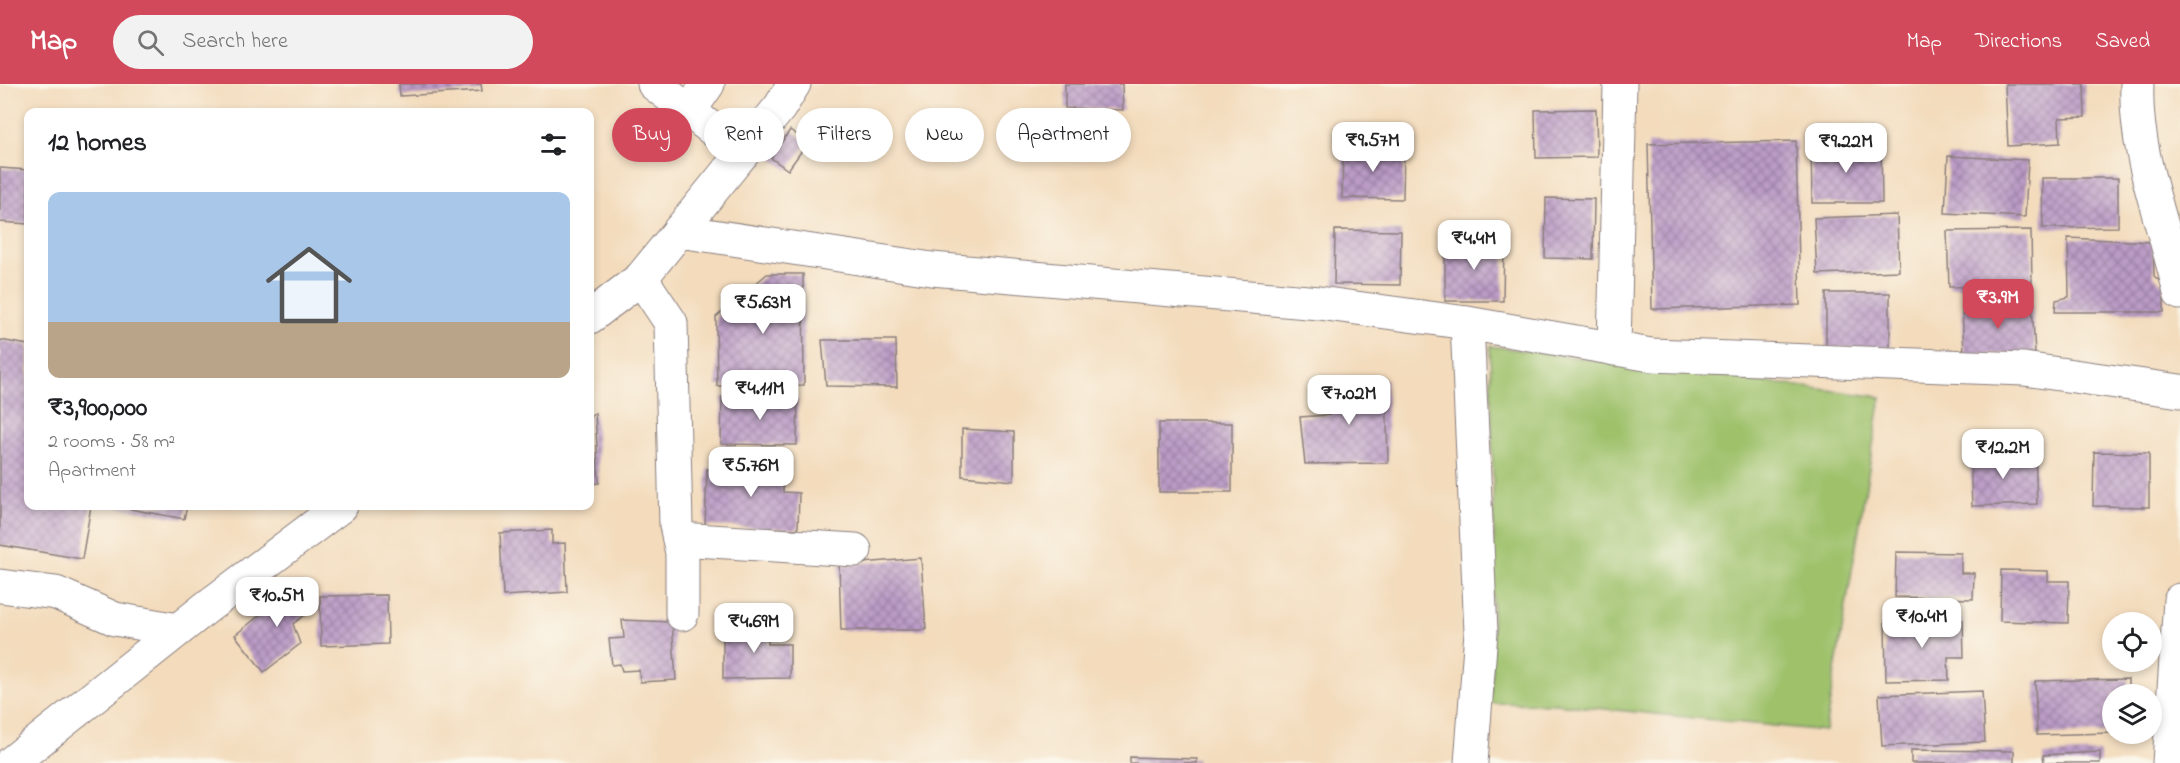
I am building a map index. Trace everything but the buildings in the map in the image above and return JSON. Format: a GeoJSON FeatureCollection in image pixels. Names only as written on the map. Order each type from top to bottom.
{"type":"FeatureCollection","features":[{"type":"Feature","properties":{"kind":"street"},"geometry":{"type":"LineString","coordinates":[[654,84],[699,97]]}},
{"type":"Feature","properties":{"kind":"street"},"geometry":{"type":"LineString","coordinates":[[779,108],[794,84]]}},
{"type":"Feature","properties":{"kind":"street"},"geometry":{"type":"LineString","coordinates":[[1614,349],[1620,84]]}},
{"type":"Feature","properties":{"kind":"street"},"geometry":{"type":"LineString","coordinates":[[2137,84],[2136,103],[2152,196],[2172,258],[2180,293]]}},
{"type":"Feature","properties":{"kind":"street"},"geometry":{"type":"LineString","coordinates":[[594,314],[641,278],[736,162]]}},
{"type":"Feature","properties":{"kind":"street"},"geometry":{"type":"LineString","coordinates":[[679,231],[932,269],[1319,303],[1467,323],[1651,355],[2024,369],[2180,391]]}},
{"type":"Feature","properties":{"kind":"street"},"geometry":{"type":"LineString","coordinates":[[641,278],[671,323],[676,525],[682,553],[682,614]]}},
{"type":"Feature","properties":{"kind":"street"},"geometry":{"type":"LineString","coordinates":[[1467,323],[1481,632],[1471,763]]}},
{"type":"Feature","properties":{"kind":"street"},"geometry":{"type":"LineString","coordinates":[[11,763],[178,630],[336,510]]}},
{"type":"Feature","properties":{"kind":"street"},"geometry":{"type":"LineString","coordinates":[[679,539],[855,550]]}},
{"type":"Feature","properties":{"kind":"street"},"geometry":{"type":"LineString","coordinates":[[0,585],[56,593],[115,619],[178,630]]}},
{"type":"Feature","properties":{"kind":"street"},"geometry":{"type":"LineString","coordinates":[[2169,763],[2180,600]]}},
{"type":"Feature","properties":{"kind":"green space"},"geometry":{"type":"Polygon","coordinates":[[[1490,346],[1881,397],[1825,731],[1556,704],[1491,703],[1494,531],[1490,346]]]}}]}
